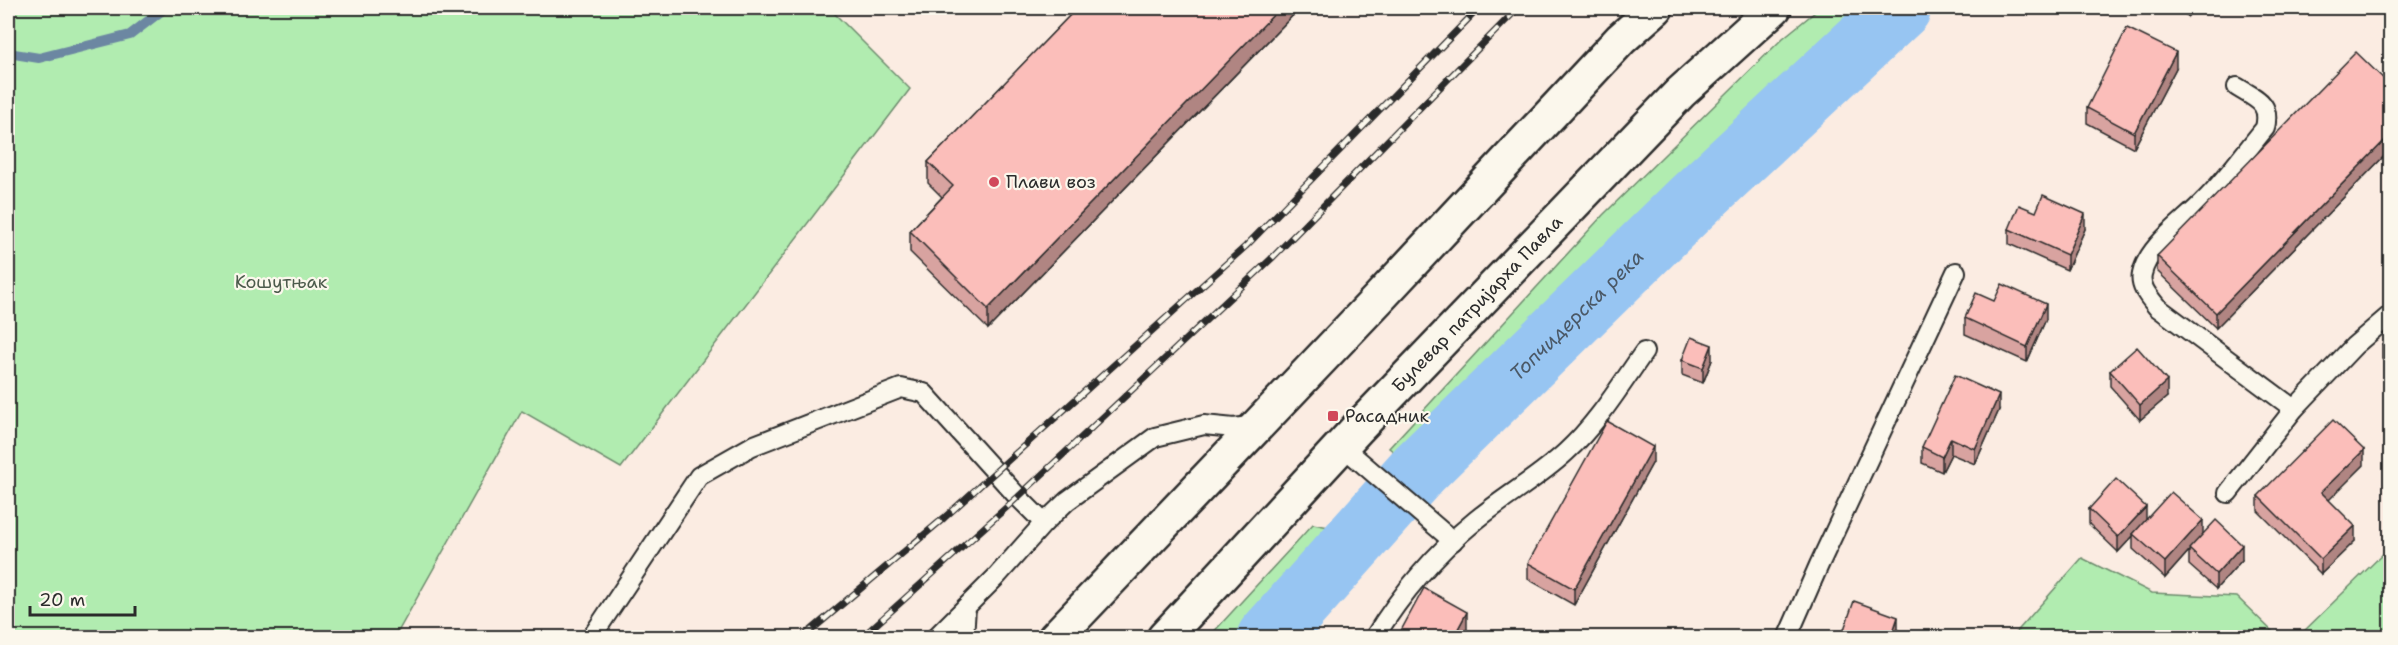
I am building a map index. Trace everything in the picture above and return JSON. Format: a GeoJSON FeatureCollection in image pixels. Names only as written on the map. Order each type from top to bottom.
{"type":"FeatureCollection","features":[{"type":"Feature","properties":{"kind":"main road"},"geometry":{"type":"LineString","coordinates":[[1055,638],[1620,39],[1656,8]]}},
{"type":"Feature","properties":{"kind":"main road","name":"Булевар патријарха Павла"},"geometry":{"type":"LineString","coordinates":[[1164,638],[1349,453],[1680,93],[1774,8]]}},
{"type":"Feature","properties":{"kind":"lane"},"geometry":{"type":"LineString","coordinates":[[2237,87],[2258,100],[2266,109],[2265,128],[2206,199],[2162,241],[2146,264],[2141,277],[2145,291],[2157,307],[2294,409]]}},
{"type":"Feature","properties":{"kind":"lane"},"geometry":{"type":"LineString","coordinates":[[1788,638],[1819,565],[1956,272]]}},
{"type":"Feature","properties":{"kind":"lane"},"geometry":{"type":"LineString","coordinates":[[2228,493],[2294,409],[2354,346],[2391,315]]}},
{"type":"Feature","properties":{"kind":"lane"},"geometry":{"type":"LineString","coordinates":[[1374,638],[1411,585],[1453,541],[1475,521],[1565,453],[1609,403],[1644,352]]}},
{"type":"Feature","properties":{"kind":"lane"},"geometry":{"type":"LineString","coordinates":[[591,638],[699,476],[752,446],[901,388],[924,393],[1044,523]]}},
{"type":"Feature","properties":{"kind":"lane"},"geometry":{"type":"LineString","coordinates":[[935,638],[1067,501],[1155,437],[1204,424],[1234,428],[1257,425]]}},
{"type":"Feature","properties":{"kind":"lane"},"geometry":{"type":"LineString","coordinates":[[1349,453],[1453,541]]}},
{"type":"Feature","properties":{"kind":"lane"},"geometry":{"type":"LineString","coordinates":[[964,638],[966,607]]}},
{"type":"Feature","properties":{"kind":"green space","name":"Кошутњак"},"geometry":{"type":"Polygon","coordinates":[[[8,8],[829,8],[910,89],[621,468],[522,411],[395,637],[8,637],[8,8]]]}},
{"type":"Feature","properties":{"kind":"green space"},"geometry":{"type":"Polygon","coordinates":[[[1820,8],[1889,8],[1407,462],[1389,448],[1603,215],[1783,38],[1820,8]]]}},
{"type":"Feature","properties":{"kind":"green space"},"geometry":{"type":"Polygon","coordinates":[[[1313,524],[1334,528],[1241,637],[1209,637],[1313,524]]]}},
{"type":"Feature","properties":{"kind":"green space"},"geometry":{"type":"Polygon","coordinates":[[[2390,547],[2390,637],[2298,637],[2390,547]]]}},
{"type":"Feature","properties":{"kind":"green space"},"geometry":{"type":"Polygon","coordinates":[[[2082,558],[2152,593],[2237,597],[2278,637],[2012,637],[2082,558]]]}},
{"type":"Feature","properties":{"kind":"building"},"geometry":{"type":"Polygon","coordinates":[[[1077,8],[1280,8],[988,309],[910,231],[953,186],[928,162],[1077,8]]]}},
{"type":"Feature","properties":{"kind":"building"},"geometry":{"type":"Polygon","coordinates":[[[2127,28],[2176,52],[2134,133],[2087,108],[2127,28]]]}},
{"type":"Feature","properties":{"kind":"building"},"geometry":{"type":"Polygon","coordinates":[[[2356,52],[2391,86],[2391,134],[2216,313],[2157,256],[2356,52]]]}},
{"type":"Feature","properties":{"kind":"building"},"geometry":{"type":"Polygon","coordinates":[[[2043,195],[2085,214],[2067,255],[2009,229],[2019,205],[2036,212],[2043,195]]]}},
{"type":"Feature","properties":{"kind":"building"},"geometry":{"type":"Polygon","coordinates":[[[2002,284],[2046,304],[2027,347],[1965,318],[1976,293],[1994,301],[2002,284]]]}},
{"type":"Feature","properties":{"kind":"building"},"geometry":{"type":"Polygon","coordinates":[[[2391,335],[2391,352],[2382,344],[2391,335]]]}},
{"type":"Feature","properties":{"kind":"building"},"geometry":{"type":"Polygon","coordinates":[[[1691,337],[1712,345],[1703,368],[1682,360],[1691,337]]]}},
{"type":"Feature","properties":{"kind":"building"},"geometry":{"type":"Polygon","coordinates":[[[2137,347],[2167,381],[2140,405],[2110,371],[2137,347]]]}},
{"type":"Feature","properties":{"kind":"building"},"geometry":{"type":"Polygon","coordinates":[[[1955,375],[1999,395],[1975,449],[1951,438],[1942,457],[1922,447],[1955,375]]]}},
{"type":"Feature","properties":{"kind":"building"},"geometry":{"type":"Polygon","coordinates":[[[2333,420],[2364,450],[2321,492],[2355,526],[2321,559],[2258,496],[2333,420]]]}},
{"type":"Feature","properties":{"kind":"building"},"geometry":{"type":"Polygon","coordinates":[[[1607,421],[1653,447],[1574,589],[1528,563],[1607,421]]]}},
{"type":"Feature","properties":{"kind":"building"},"geometry":{"type":"Polygon","coordinates":[[[2116,479],[2146,507],[2118,537],[2089,509],[2116,479]]]}},
{"type":"Feature","properties":{"kind":"building"},"geometry":{"type":"Polygon","coordinates":[[[2171,492],[2203,520],[2165,562],[2133,534],[2171,492]]]}},
{"type":"Feature","properties":{"kind":"building"},"geometry":{"type":"Polygon","coordinates":[[[2216,520],[2242,545],[2216,574],[2189,549],[2216,520]]]}},
{"type":"Feature","properties":{"kind":"building"},"geometry":{"type":"Polygon","coordinates":[[[1424,588],[1467,612],[1453,638],[1397,638],[1424,588]]]}},
{"type":"Feature","properties":{"kind":"building"},"geometry":{"type":"Polygon","coordinates":[[[1854,601],[1898,617],[1891,638],[1841,638],[1854,601]]]}},
{"type":"Feature","properties":{"kind":"waterway"},"geometry":{"type":"LineString","coordinates":[[8,53],[39,58],[130,35],[165,8]]}},
{"type":"Feature","properties":{"kind":"waterway","name":"Топчидерска река"},"geometry":{"type":"LineString","coordinates":[[1268,638],[1419,469],[1691,203],[1900,8]]}},
{"type":"Feature","properties":{"kind":"railway"},"geometry":{"type":"LineString","coordinates":[[802,638],[944,518],[1246,246],[1479,8]]}},
{"type":"Feature","properties":{"kind":"railway"},"geometry":{"type":"LineString","coordinates":[[861,638],[1018,497],[1271,259],[1518,8]]}},
{"type":"Feature","properties":{"kind":"place","name":"Плави воз"},"geometry":{"type":"Point","coordinates":[994,182]}},
{"type":"Feature","properties":{"kind":"place","name":"Расадник"},"geometry":{"type":"Point","coordinates":[1333,416]}}]}
